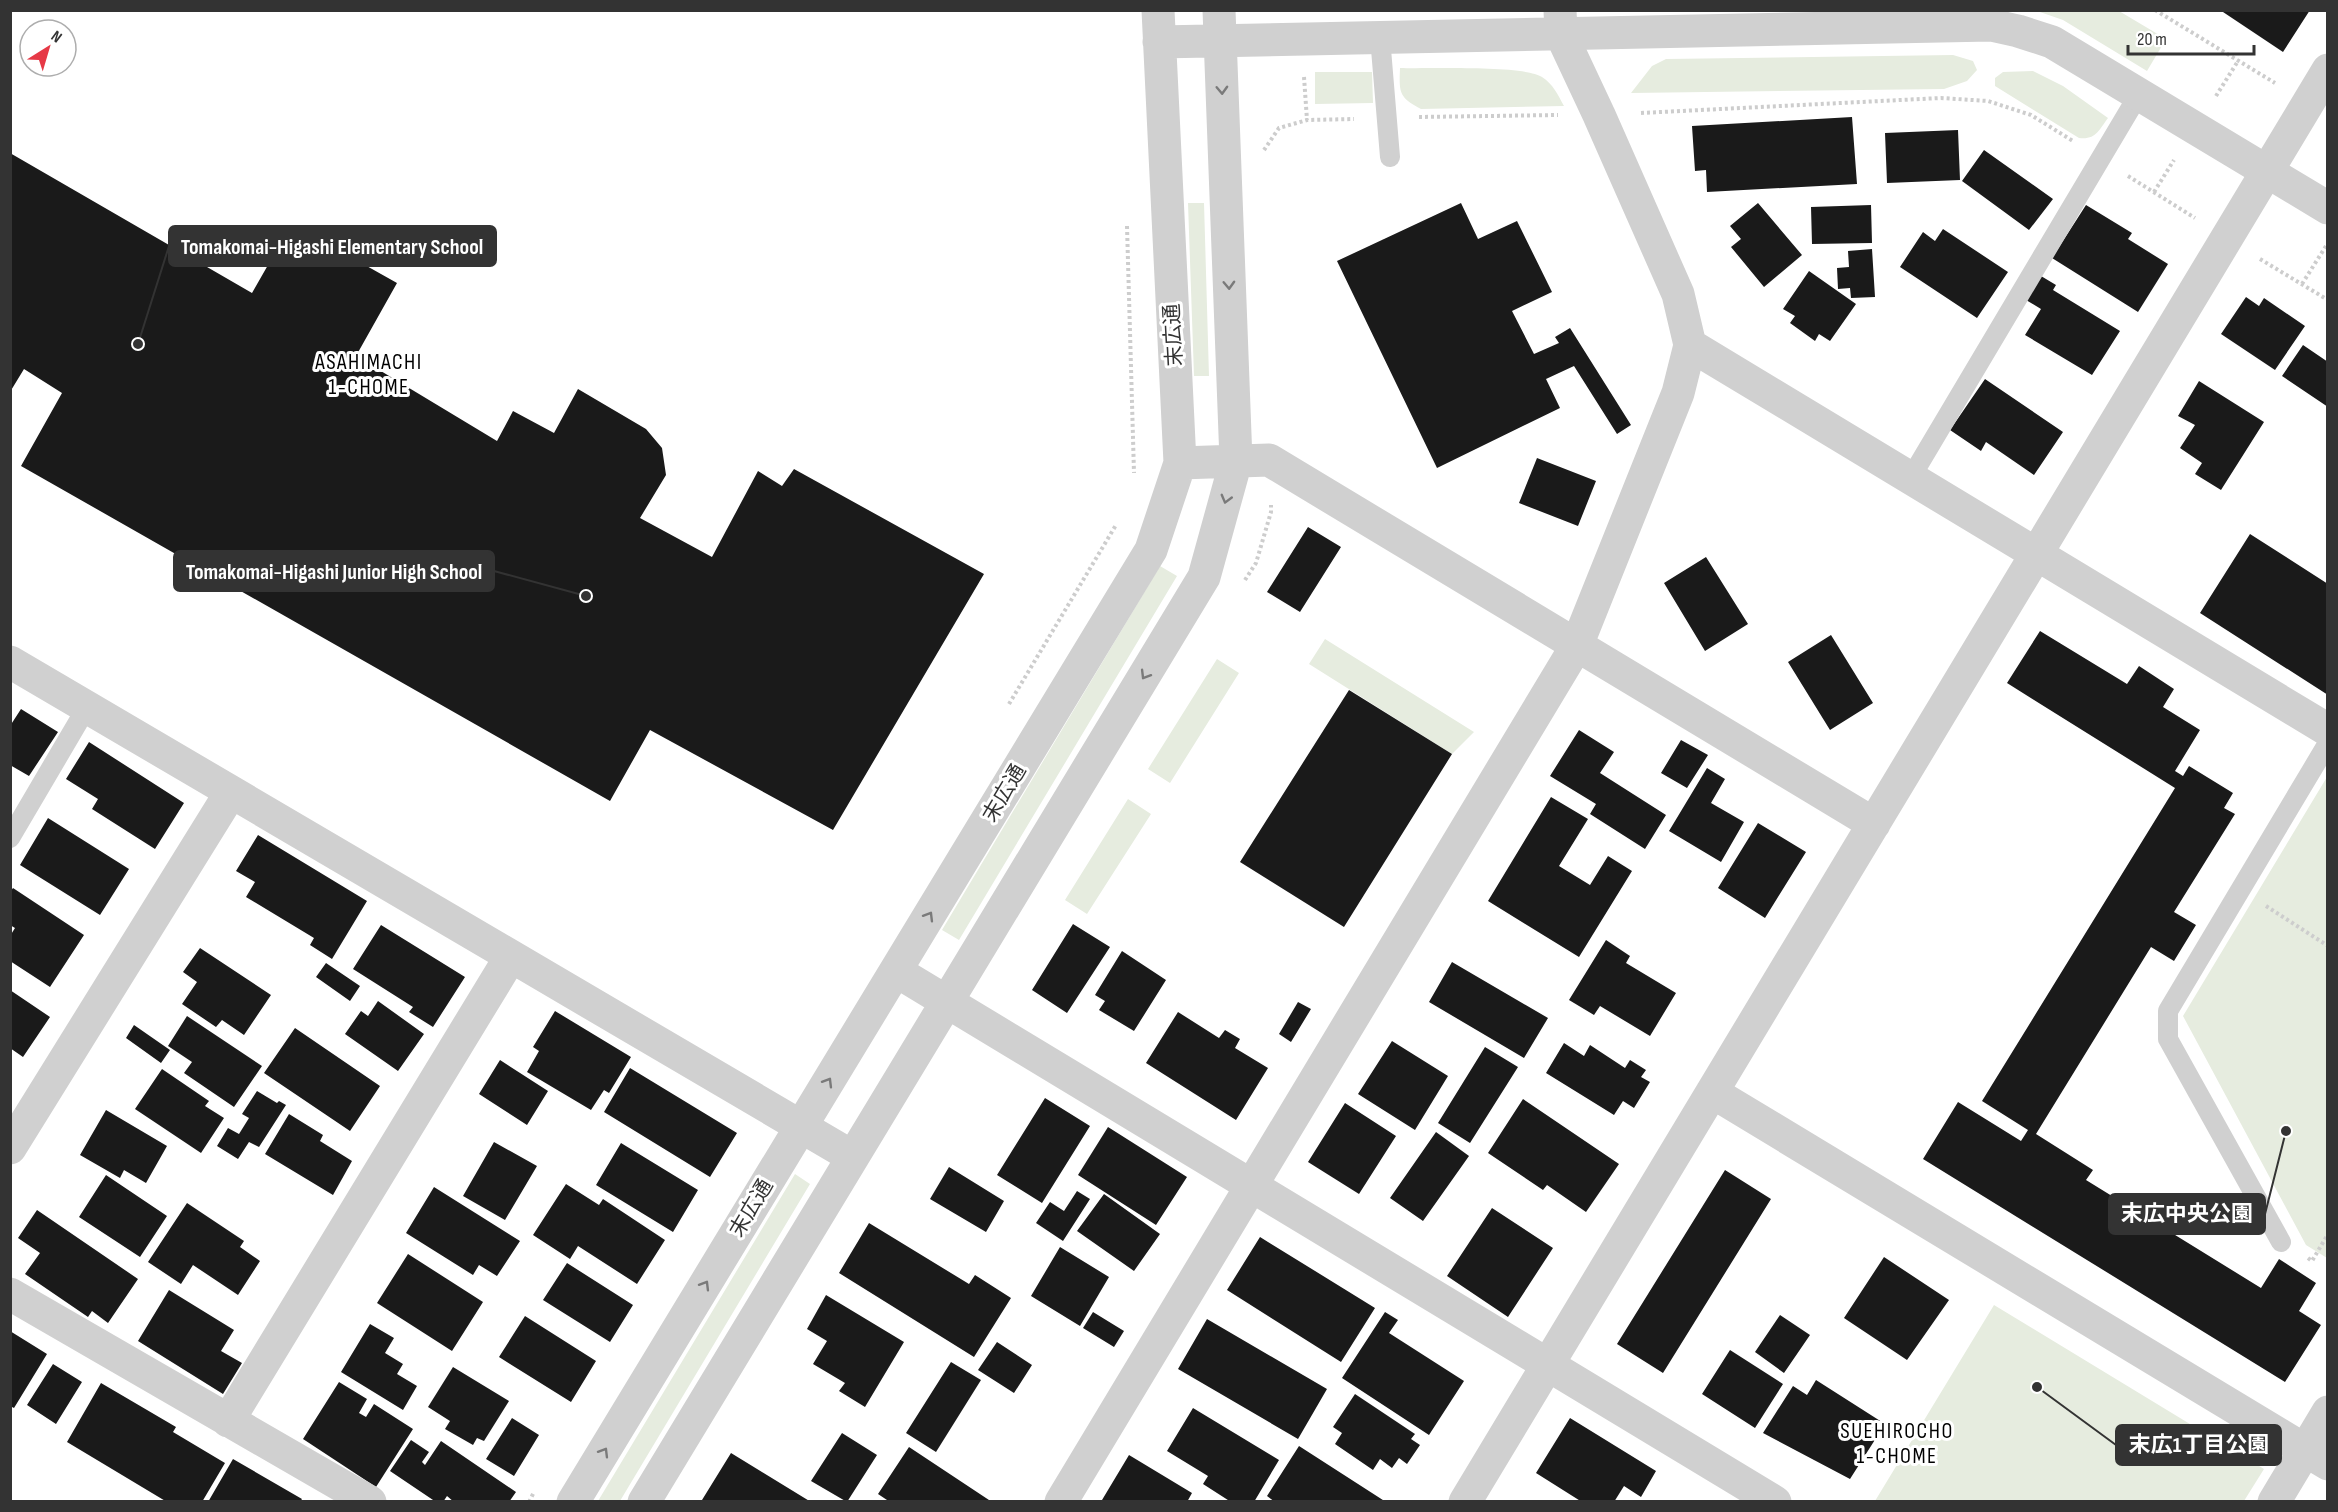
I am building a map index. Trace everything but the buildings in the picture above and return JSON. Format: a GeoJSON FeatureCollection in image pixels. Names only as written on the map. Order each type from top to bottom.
{"type":"FeatureCollection","features":[{"type":"Feature","properties":{"kind":"street"},"geometry":{"type":"LineString","coordinates":[[1159,26],[1220,25],[1380,37],[1560,22],[1861,19],[1991,25],[2020,21],[2328,208]]}},
{"type":"Feature","properties":{"kind":"street"},"geometry":{"type":"LineString","coordinates":[[1061,1502],[1577,645],[1678,393],[1690,345],[1678,294],[1560,22]]}},
{"type":"Feature","properties":{"kind":"street"},"geometry":{"type":"LineString","coordinates":[[644,1502],[1204,577],[1236,461],[1220,25]]}},
{"type":"Feature","properties":{"kind":"street","name":"末広通"},"geometry":{"type":"LineString","coordinates":[[573,1502],[1151,550],[1180,462],[1159,26]]}},
{"type":"Feature","properties":{"kind":"street"},"geometry":{"type":"LineString","coordinates":[[1465,1502],[2328,70]]}},
{"type":"Feature","properties":{"kind":"street"},"geometry":{"type":"LineString","coordinates":[[1690,345],[2328,730]]}},
{"type":"Feature","properties":{"kind":"street"},"geometry":{"type":"LineString","coordinates":[[1180,462],[1269,460],[1874,824]]}},
{"type":"Feature","properties":{"kind":"street"},"geometry":{"type":"LineString","coordinates":[[10,662],[853,1156]]}},
{"type":"Feature","properties":{"kind":"street"},"geometry":{"type":"LineString","coordinates":[[10,1148],[231,792]]}},
{"type":"Feature","properties":{"kind":"street"},"geometry":{"type":"LineString","coordinates":[[228,1421],[511,956]]}},
{"type":"Feature","properties":{"kind":"street"},"geometry":{"type":"LineString","coordinates":[[896,971],[1775,1502]]}},
{"type":"Feature","properties":{"kind":"street"},"geometry":{"type":"LineString","coordinates":[[1712,1092],[2316,1457]]}},
{"type":"Feature","properties":{"kind":"street"},"geometry":{"type":"LineString","coordinates":[[10,1294],[370,1502]]}},
{"type":"Feature","properties":{"kind":"street"},"geometry":{"type":"LineString","coordinates":[[2274,1502],[2316,1457],[2328,1412]]}},
{"type":"Feature","properties":{"kind":"lane"},"geometry":{"type":"LineString","coordinates":[[1380,37],[1390,157]]}},
{"type":"Feature","properties":{"kind":"lane"},"geometry":{"type":"LineString","coordinates":[[1910,479],[2139,94]]}},
{"type":"Feature","properties":{"kind":"lane"},"geometry":{"type":"LineString","coordinates":[[10,838],[87,707]]}},
{"type":"Feature","properties":{"kind":"lane"},"geometry":{"type":"LineString","coordinates":[[2281,1242],[2168,1039],[2168,1011],[2328,743]]}},
{"type":"Feature","properties":{"kind":"path"},"geometry":{"type":"LineString","coordinates":[[2155,10],[2307,104]]}},
{"type":"Feature","properties":{"kind":"path"},"geometry":{"type":"LineString","coordinates":[[1262,160],[1263,151],[1280,128],[1307,120],[1599,115],[1941,98],[1988,101],[2031,115],[2328,300]]}},
{"type":"Feature","properties":{"kind":"path"},"geometry":{"type":"LineString","coordinates":[[1126,217],[1134,478]]}},
{"type":"Feature","properties":{"kind":"path"},"geometry":{"type":"LineString","coordinates":[[2302,284],[2328,243]]}},
{"type":"Feature","properties":{"kind":"path"},"geometry":{"type":"LineString","coordinates":[[1243,584],[1256,563],[1271,513],[1269,460]]}},
{"type":"Feature","properties":{"kind":"path"},"geometry":{"type":"LineString","coordinates":[[1007,706],[1118,522]]}},
{"type":"Feature","properties":{"kind":"path"},"geometry":{"type":"LineString","coordinates":[[2241,889],[2328,946]]}},
{"type":"Feature","properties":{"kind":"path"},"geometry":{"type":"LineString","coordinates":[[529,1502],[535,1491]]}},
{"type":"Feature","properties":{"kind":"shaded area"},"geometry":{"type":"Polygon","coordinates":[[[2037,11],[2119,11],[2166,39],[2147,71],[2063,20],[2037,11]]]}},
{"type":"Feature","properties":{"kind":"shaded area"},"geometry":{"type":"Polygon","coordinates":[[[1953,55],[1973,61],[1977,70],[1967,81],[1944,89],[1631,93],[1652,66],[1666,59],[1953,55]]]}},
{"type":"Feature","properties":{"kind":"shaded area"},"geometry":{"type":"Polygon","coordinates":[[[1400,68],[1474,68],[1532,73],[1549,83],[1564,106],[1421,109],[1404,97],[1400,89],[1400,68]]]}},
{"type":"Feature","properties":{"kind":"shaded area"},"geometry":{"type":"Polygon","coordinates":[[[2033,71],[2063,86],[2108,118],[2093,136],[2079,138],[1995,86],[1995,78],[2003,72],[2033,71]]]}},
{"type":"Feature","properties":{"kind":"shaded area"},"geometry":{"type":"Polygon","coordinates":[[[1315,72],[1372,72],[1373,103],[1315,104],[1315,72]]]}},
{"type":"Feature","properties":{"kind":"shaded area"},"geometry":{"type":"Polygon","coordinates":[[[1188,203],[1204,203],[1209,376],[1194,376],[1188,203]]]}},
{"type":"Feature","properties":{"kind":"shaded area"},"geometry":{"type":"Polygon","coordinates":[[[1160,566],[1177,576],[959,940],[942,930],[1160,566]]]}},
{"type":"Feature","properties":{"kind":"shaded area"},"geometry":{"type":"Polygon","coordinates":[[[1325,639],[1474,732],[1452,754],[1309,664],[1325,639]]]}},
{"type":"Feature","properties":{"kind":"shaded area"},"geometry":{"type":"Polygon","coordinates":[[[1217,659],[1239,673],[1170,783],[1148,769],[1217,659]]]}},
{"type":"Feature","properties":{"kind":"shaded area"},"geometry":{"type":"Polygon","coordinates":[[[2327,777],[2327,1258],[2306,1245],[2183,1016],[2327,777]]]}},
{"type":"Feature","properties":{"kind":"shaded area"},"geometry":{"type":"Polygon","coordinates":[[[1128,799],[1151,814],[1087,914],[1065,900],[1128,799]]]}},
{"type":"Feature","properties":{"kind":"shaded area"},"geometry":{"type":"Polygon","coordinates":[[[795,1174],[810,1184],[620,1501],[598,1501],[795,1174]]]}},
{"type":"Feature","properties":{"kind":"shaded area"},"geometry":{"type":"Polygon","coordinates":[[[1994,1305],[2264,1469],[2244,1501],[1875,1501],[1994,1305]]]}},
{"type":"Feature","properties":{"kind":"place","name":"Tomakomai-Higashi Elementary School"},"geometry":{"type":"Point","coordinates":[138,344]}},
{"type":"Feature","properties":{"kind":"place","name":"Tomakomai-Higashi Junior High School"},"geometry":{"type":"Point","coordinates":[586,596]}},
{"type":"Feature","properties":{"kind":"place","name":"末広中央公園"},"geometry":{"type":"Point","coordinates":[2286,1131]}},
{"type":"Feature","properties":{"kind":"place","name":"末広1丁目公園"},"geometry":{"type":"Point","coordinates":[2037,1387]}},
{"type":"Feature","properties":{"kind":"district","name":"ASAHIMACHI 1-CHOME"},"geometry":{"type":"Point","coordinates":[369,374]}},
{"type":"Feature","properties":{"kind":"district","name":"SUEHIROCHO 1-CHOME"},"geometry":{"type":"Point","coordinates":[1897,1442]}}]}
